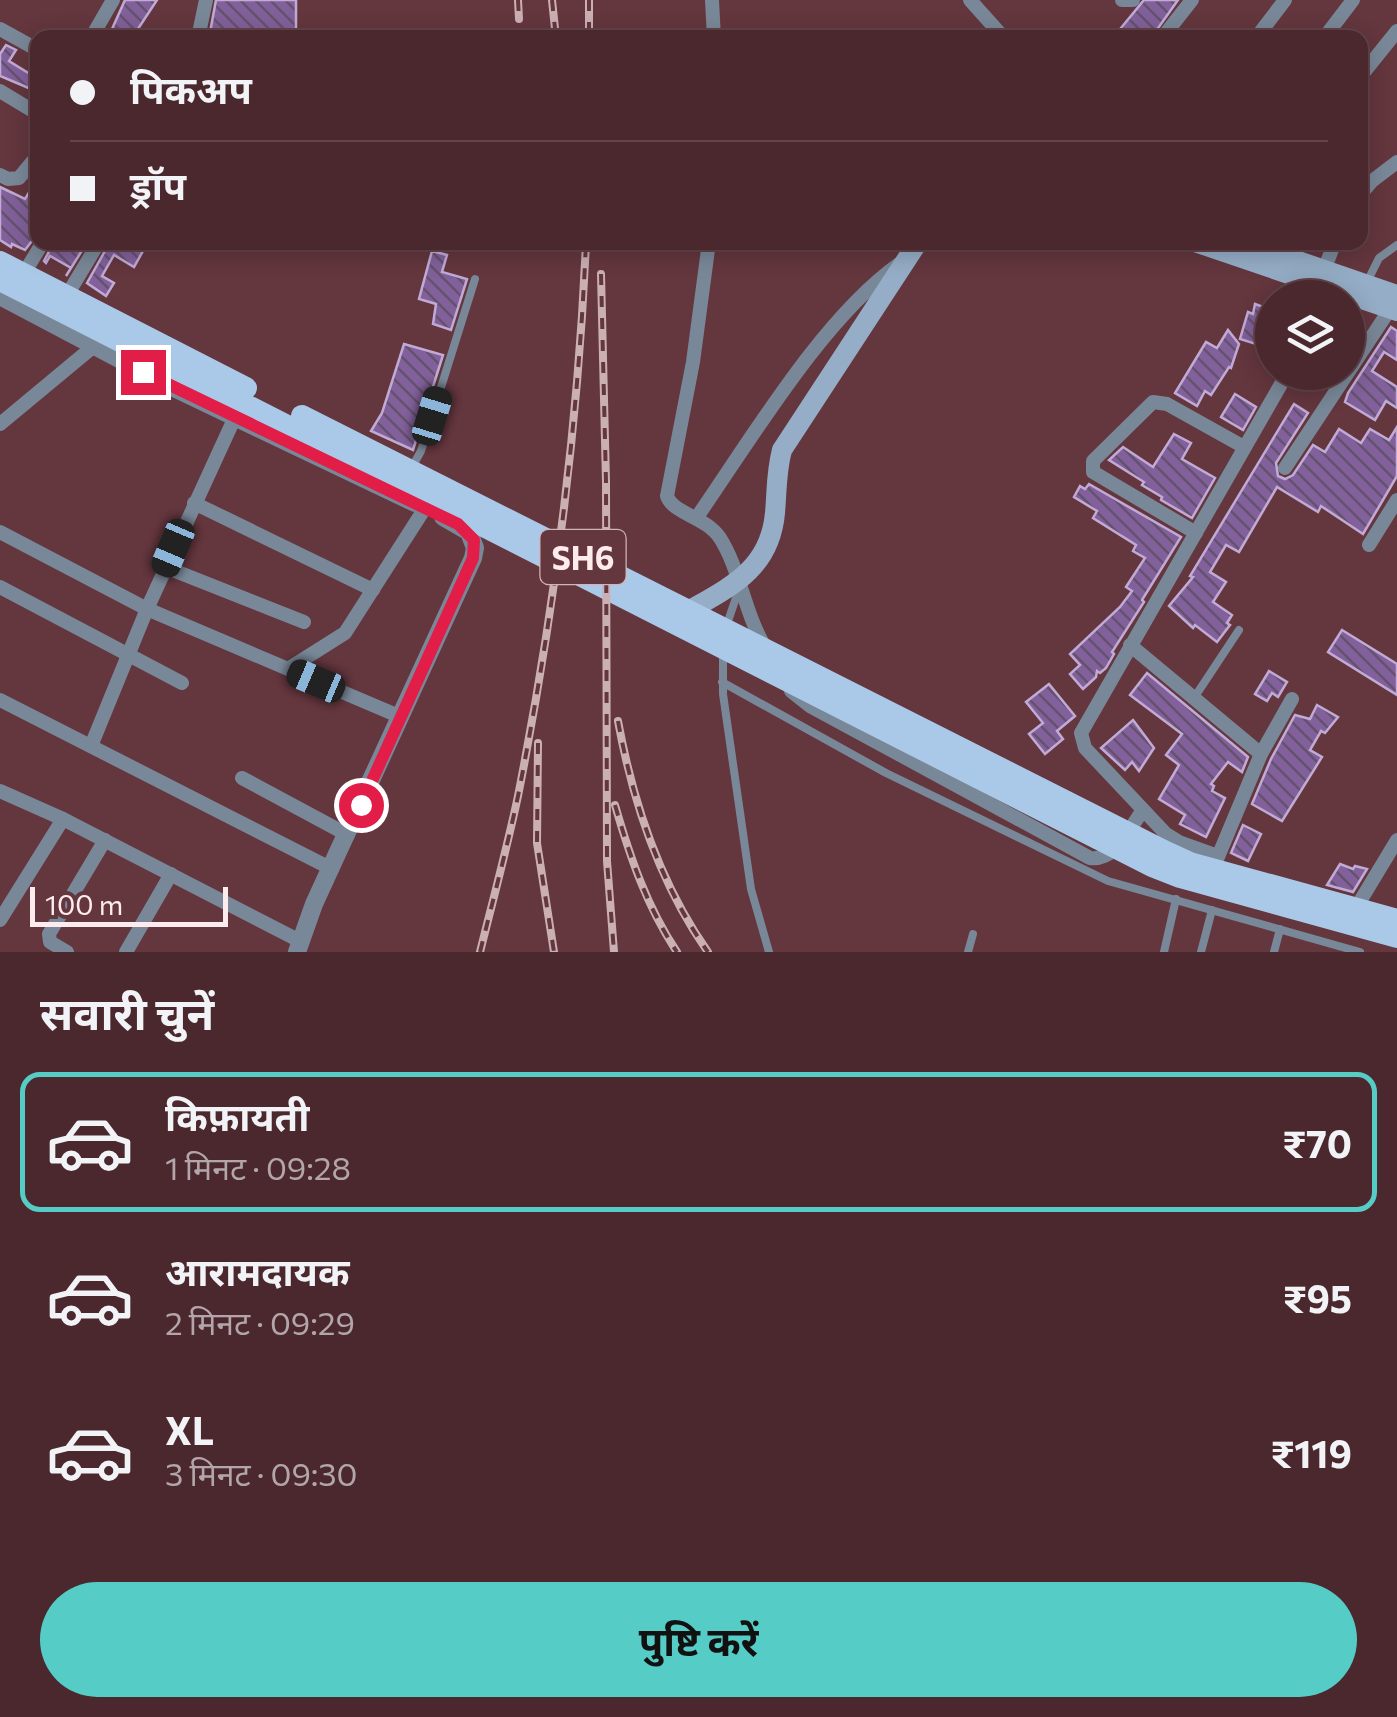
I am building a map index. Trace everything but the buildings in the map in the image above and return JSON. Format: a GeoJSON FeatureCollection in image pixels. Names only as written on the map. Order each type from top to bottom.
{"type":"FeatureCollection","features":[{"type":"Feature","properties":{"kind":"main road"},"geometry":{"type":"LineString","coordinates":[[690,610],[745,577],[758,562],[774,529],[777,467],[782,450],[912,250]]}},
{"type":"Feature","properties":{"kind":"main road"},"geometry":{"type":"LineString","coordinates":[[1221,250],[1321,280]]}},
{"type":"Feature","properties":{"kind":"main road"},"geometry":{"type":"LineString","coordinates":[[1260,250],[1325,280]]}},
{"type":"Feature","properties":{"kind":"main road","name":"SH6"},"geometry":{"type":"LineString","coordinates":[[0,262],[690,610],[1159,859],[1180,878],[1397,936]]}},
{"type":"Feature","properties":{"kind":"main road"},"geometry":{"type":"LineString","coordinates":[[1366,284],[1395,305]]}},
{"type":"Feature","properties":{"kind":"main road","name":"SH6"},"geometry":{"type":"LineString","coordinates":[[3,292],[1159,859],[1216,862],[1397,920]]}},
{"type":"Feature","properties":{"kind":"main road"},"geometry":{"type":"LineString","coordinates":[[1365,295],[1395,305]]}},
{"type":"Feature","properties":{"kind":"street"},"geometry":{"type":"LineString","coordinates":[[96,30],[113,0]]}},
{"type":"Feature","properties":{"kind":"street"},"geometry":{"type":"LineString","coordinates":[[200,30],[206,0]]}},
{"type":"Feature","properties":{"kind":"street"},"geometry":{"type":"LineString","coordinates":[[712,0],[714,30]]}},
{"type":"Feature","properties":{"kind":"street"},"geometry":{"type":"LineString","coordinates":[[970,0],[997,30]]}},
{"type":"Feature","properties":{"kind":"street"},"geometry":{"type":"LineString","coordinates":[[1122,0],[1133,0]]}},
{"type":"Feature","properties":{"kind":"street"},"geometry":{"type":"LineString","coordinates":[[1168,30],[1192,0]]}},
{"type":"Feature","properties":{"kind":"street"},"geometry":{"type":"LineString","coordinates":[[1262,30],[1285,0]]}},
{"type":"Feature","properties":{"kind":"street"},"geometry":{"type":"LineString","coordinates":[[1330,30],[1353,0]]}},
{"type":"Feature","properties":{"kind":"street"},"geometry":{"type":"LineString","coordinates":[[0,29],[30,46]]}},
{"type":"Feature","properties":{"kind":"street"},"geometry":{"type":"LineString","coordinates":[[1368,67],[1397,31]]}},
{"type":"Feature","properties":{"kind":"street"},"geometry":{"type":"LineString","coordinates":[[0,91],[30,109]]}},
{"type":"Feature","properties":{"kind":"street"},"geometry":{"type":"LineString","coordinates":[[1368,186],[1397,162]]}},
{"type":"Feature","properties":{"kind":"street"},"geometry":{"type":"LineString","coordinates":[[0,175],[20,178],[30,165]]}},
{"type":"Feature","properties":{"kind":"street"},"geometry":{"type":"LineString","coordinates":[[0,791],[171,874],[299,946],[475,548],[470,532],[94,346],[3,292],[37,250]]}},
{"type":"Feature","properties":{"kind":"street"},"geometry":{"type":"LineString","coordinates":[[51,323],[93,250]]}},
{"type":"Feature","properties":{"kind":"street"},"geometry":{"type":"LineString","coordinates":[[708,250],[693,362],[667,496],[674,507],[696,516],[719,536],[748,618],[792,692],[985,803],[1098,859],[1112,853],[1143,810]]}},
{"type":"Feature","properties":{"kind":"street"},"geometry":{"type":"LineString","coordinates":[[1334,280],[1335,250]]}},
{"type":"Feature","properties":{"kind":"street"},"geometry":{"type":"LineString","coordinates":[[696,516],[810,356],[854,303],[904,261]]}},
{"type":"Feature","properties":{"kind":"street"},"geometry":{"type":"LineString","coordinates":[[1286,468],[1395,305]]}},
{"type":"Feature","properties":{"kind":"street"},"geometry":{"type":"LineString","coordinates":[[0,424],[94,346]]}},
{"type":"Feature","properties":{"kind":"street"},"geometry":{"type":"LineString","coordinates":[[1277,390],[1084,726],[1082,741],[1172,838],[1216,862],[1261,754],[1292,699]]}},
{"type":"Feature","properties":{"kind":"street"},"geometry":{"type":"LineString","coordinates":[[1196,532],[1093,472],[1093,461],[1153,402],[1167,404],[1244,447]]}},
{"type":"Feature","properties":{"kind":"street"},"geometry":{"type":"LineString","coordinates":[[91,746],[127,654],[236,417]]}},
{"type":"Feature","properties":{"kind":"street"},"geometry":{"type":"LineString","coordinates":[[1369,545],[1397,500]]}},
{"type":"Feature","properties":{"kind":"street"},"geometry":{"type":"LineString","coordinates":[[194,503],[373,590]]}},
{"type":"Feature","properties":{"kind":"street"},"geometry":{"type":"LineString","coordinates":[[288,669],[339,639],[352,624],[424,508]]}},
{"type":"Feature","properties":{"kind":"street"},"geometry":{"type":"LineString","coordinates":[[0,532],[147,609],[401,717]]}},
{"type":"Feature","properties":{"kind":"street"},"geometry":{"type":"LineString","coordinates":[[165,568],[304,622]]}},
{"type":"Feature","properties":{"kind":"street"},"geometry":{"type":"LineString","coordinates":[[0,587],[182,684]]}},
{"type":"Feature","properties":{"kind":"street"},"geometry":{"type":"LineString","coordinates":[[1130,645],[1261,754]]}},
{"type":"Feature","properties":{"kind":"street"},"geometry":{"type":"LineString","coordinates":[[0,700],[332,869]]}},
{"type":"Feature","properties":{"kind":"street"},"geometry":{"type":"LineString","coordinates":[[242,778],[348,835]]}},
{"type":"Feature","properties":{"kind":"street"},"geometry":{"type":"LineString","coordinates":[[0,920],[63,819]]}},
{"type":"Feature","properties":{"kind":"street"},"geometry":{"type":"LineString","coordinates":[[66,952],[50,942],[50,934],[105,840]]}},
{"type":"Feature","properties":{"kind":"street"},"geometry":{"type":"LineString","coordinates":[[1356,908],[1397,840]]}},
{"type":"Feature","properties":{"kind":"street"},"geometry":{"type":"LineString","coordinates":[[126,952],[171,874]]}},
{"type":"Feature","properties":{"kind":"lane"},"geometry":{"type":"LineString","coordinates":[[1366,284],[1379,258],[1397,245]]}},
{"type":"Feature","properties":{"kind":"lane"},"geometry":{"type":"LineString","coordinates":[[398,495],[421,451],[475,279]]}},
{"type":"Feature","properties":{"kind":"lane"},"geometry":{"type":"LineString","coordinates":[[739,589],[724,639],[722,682],[750,889],[769,952]]}},
{"type":"Feature","properties":{"kind":"lane"},"geometry":{"type":"LineString","coordinates":[[1194,698],[1239,630]]}},
{"type":"Feature","properties":{"kind":"lane"},"geometry":{"type":"LineString","coordinates":[[722,682],[886,773],[1108,881],[1360,952]]}},
{"type":"Feature","properties":{"kind":"lane"},"geometry":{"type":"LineString","coordinates":[[1164,952],[1176,899]]}},
{"type":"Feature","properties":{"kind":"lane"},"geometry":{"type":"LineString","coordinates":[[1201,952],[1212,910]]}},
{"type":"Feature","properties":{"kind":"lane"},"geometry":{"type":"LineString","coordinates":[[1274,952],[1280,928]]}},
{"type":"Feature","properties":{"kind":"lane"},"geometry":{"type":"LineString","coordinates":[[968,952],[973,934]]}},
{"type":"Feature","properties":{"kind":"railway"},"geometry":{"type":"LineString","coordinates":[[518,0],[519,19]]}},
{"type":"Feature","properties":{"kind":"railway"},"geometry":{"type":"LineString","coordinates":[[552,0],[555,30]]}},
{"type":"Feature","properties":{"kind":"railway"},"geometry":{"type":"LineString","coordinates":[[589,0],[589,30]]}},
{"type":"Feature","properties":{"kind":"railway"},"geometry":{"type":"LineString","coordinates":[[480,952],[518,796],[543,659],[570,451],[585,250]]}},
{"type":"Feature","properties":{"kind":"railway"},"geometry":{"type":"LineString","coordinates":[[601,274],[607,861],[614,952]]}},
{"type":"Feature","properties":{"kind":"railway"},"geometry":{"type":"LineString","coordinates":[[618,721],[640,812],[662,871],[708,952]]}},
{"type":"Feature","properties":{"kind":"railway"},"geometry":{"type":"LineString","coordinates":[[538,743],[537,843],[554,952]]}},
{"type":"Feature","properties":{"kind":"railway"},"geometry":{"type":"LineString","coordinates":[[615,805],[640,881],[677,952]]}},
{"type":"Feature","properties":{"kind":"route"},"geometry":{"type":"LineString","coordinates":[[143,372],[470,532],[475,548],[473,558],[361,805]]}}]}
